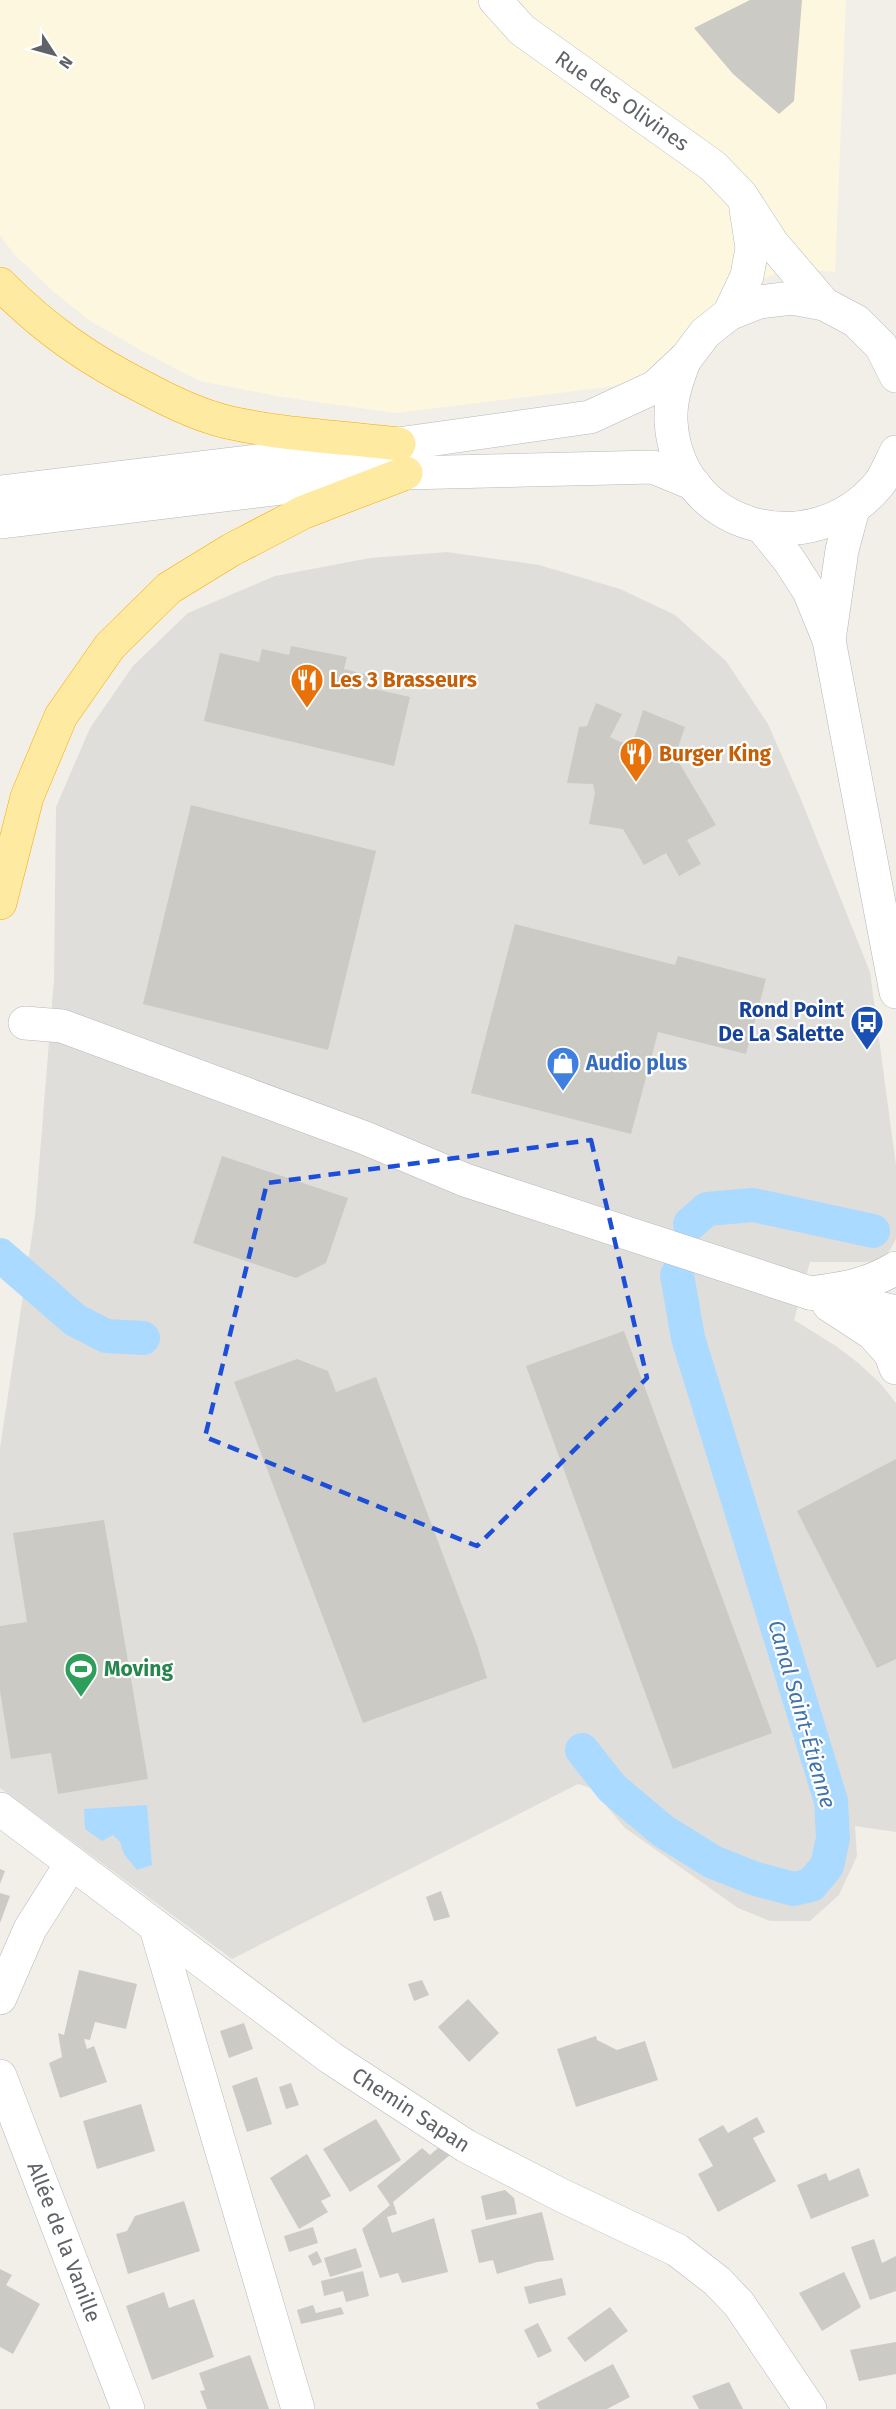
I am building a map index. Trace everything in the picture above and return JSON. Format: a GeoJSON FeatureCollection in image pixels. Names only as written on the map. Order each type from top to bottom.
{"type":"FeatureCollection","features":[{"type":"Feature","properties":{"kind":"highway"},"geometry":{"type":"LineString","coordinates":[[0,284],[32,316],[71,346],[126,379],[190,411],[228,422],[271,429],[402,458]]}},
{"type":"Feature","properties":{"kind":"highway"},"geometry":{"type":"LineString","coordinates":[[0,903],[27,797],[61,716],[110,646],[169,588],[231,550],[402,458]]}},
{"type":"Feature","properties":{"kind":"street","name":"Rue des Olivines"},"geometry":{"type":"LineString","coordinates":[[495,0],[522,30],[713,166],[741,195],[772,243],[824,304]]}},
{"type":"Feature","properties":{"kind":"street"},"geometry":{"type":"LineString","coordinates":[[729,314],[747,276],[752,248],[746,204]]}},
{"type":"Feature","properties":{"kind":"street"},"geometry":{"type":"LineString","coordinates":[[0,492],[186,484],[402,458],[590,417],[655,387],[687,357],[705,333],[729,314],[759,302],[792,298],[824,304],[856,321],[881,346],[896,376]]}},
{"type":"Feature","properties":{"kind":"street"},"geometry":{"type":"LineString","coordinates":[[687,357],[674,388],[671,422],[678,454],[694,484],[713,504],[737,519],[763,528],[795,530],[825,524],[853,509],[880,483],[896,452]]}},
{"type":"Feature","properties":{"kind":"street"},"geometry":{"type":"LineString","coordinates":[[402,458],[653,467],[694,484]]}},
{"type":"Feature","properties":{"kind":"street"},"geometry":{"type":"LineString","coordinates":[[0,522],[186,484]]}},
{"type":"Feature","properties":{"kind":"street"},"geometry":{"type":"LineString","coordinates":[[829,640],[842,550],[853,509]]}},
{"type":"Feature","properties":{"kind":"street"},"geometry":{"type":"LineString","coordinates":[[763,528],[789,560],[809,591],[829,640],[896,992]]}},
{"type":"Feature","properties":{"kind":"street"},"geometry":{"type":"LineString","coordinates":[[25,1023],[62,1026],[365,1138],[465,1180],[810,1293],[896,1312]]}},
{"type":"Feature","properties":{"kind":"street"},"geometry":{"type":"LineString","coordinates":[[810,1293],[872,1282],[896,1268]]}},
{"type":"Feature","properties":{"kind":"street"},"geometry":{"type":"LineString","coordinates":[[810,1293],[854,1319],[872,1333],[893,1360]]}},
{"type":"Feature","properties":{"kind":"street"},"geometry":{"type":"LineString","coordinates":[[893,1360],[890,1339],[896,1321]]}},
{"type":"Feature","properties":{"kind":"street","name":"Chemin Sapan"},"geometry":{"type":"LineString","coordinates":[[0,1809],[331,2058],[465,2146],[677,2250],[717,2281],[739,2304],[810,2409]]}},
{"type":"Feature","properties":{"kind":"street"},"geometry":{"type":"LineString","coordinates":[[0,1998],[30,1929],[71,1864]]}},
{"type":"Feature","properties":{"kind":"street"},"geometry":{"type":"LineString","coordinates":[[156,1928],[298,2409]]}},
{"type":"Feature","properties":{"kind":"street","name":"Allée de la Vanille"},"geometry":{"type":"LineString","coordinates":[[0,2076],[128,2409]]}},
{"type":"Feature","properties":{"kind":"highlighted area"},"geometry":{"type":"Polygon","coordinates":[[[591,1140],[647,1378],[477,1546],[205,1437],[267,1183],[591,1140]]]}},
{"type":"Feature","properties":{"kind":"shaded area"},"geometry":{"type":"Polygon","coordinates":[[[0,0],[846,0],[835,272],[813,270],[776,274],[746,284],[645,378],[608,387],[395,413],[282,397],[200,381],[89,320],[54,292],[14,254],[0,235],[0,0]]]}},
{"type":"Feature","properties":{"kind":"shaded area"},"geometry":{"type":"Polygon","coordinates":[[[447,552],[539,565],[620,589],[675,615],[726,661],[768,724],[800,797],[870,972],[896,1165],[896,1239],[887,1255],[877,1262],[810,1262],[794,1320],[857,1362],[879,1382],[896,1403],[896,1832],[855,1826],[857,1856],[839,1895],[810,1921],[770,1921],[738,1908],[625,1828],[591,1788],[578,1784],[232,1959],[0,1788],[0,1448],[35,1216],[54,979],[56,807],[90,728],[133,666],[188,613],[275,576],[370,558],[447,552]]]}},
{"type":"Feature","properties":{"kind":"water"},"geometry":{"type":"Polygon","coordinates":[[[147,1805],[152,1865],[137,1870],[124,1854],[120,1842],[113,1835],[102,1841],[85,1829],[84,1809],[147,1805]]]}},
{"type":"Feature","properties":{"kind":"building"},"geometry":{"type":"Polygon","coordinates":[[[750,0],[802,0],[794,101],[779,114],[733,74],[694,28],[750,0]]]}},
{"type":"Feature","properties":{"kind":"building","name":"Les 3 Brasseurs"},"geometry":{"type":"Polygon","coordinates":[[[291,646],[347,657],[344,669],[368,675],[366,687],[410,697],[394,766],[204,721],[220,653],[259,662],[262,649],[289,655],[291,646]]]}},
{"type":"Feature","properties":{"kind":"building","name":"Burger King"},"geometry":{"type":"Polygon","coordinates":[[[596,703],[622,714],[610,737],[620,742],[628,742],[635,736],[643,710],[685,727],[675,756],[716,825],[687,840],[701,864],[679,876],[666,853],[644,865],[623,829],[589,824],[595,793],[593,784],[567,783],[579,727],[587,726],[596,703]]]}},
{"type":"Feature","properties":{"kind":"building"},"geometry":{"type":"Polygon","coordinates":[[[191,805],[376,851],[328,1050],[143,1004],[191,805]]]}},
{"type":"Feature","properties":{"kind":"building"},"geometry":{"type":"Polygon","coordinates":[[[515,924],[675,965],[678,956],[766,979],[746,1054],[658,1032],[631,1134],[471,1093],[515,924]]]}},
{"type":"Feature","properties":{"kind":"building"},"geometry":{"type":"Polygon","coordinates":[[[222,1156],[348,1198],[326,1263],[296,1278],[193,1243],[222,1156]]]}},
{"type":"Feature","properties":{"kind":"building"},"geometry":{"type":"Polygon","coordinates":[[[624,1331],[772,1733],[673,1769],[526,1366],[624,1331]]]}},
{"type":"Feature","properties":{"kind":"building"},"geometry":{"type":"Polygon","coordinates":[[[297,1359],[328,1371],[336,1392],[376,1377],[477,1645],[487,1678],[363,1723],[234,1382],[297,1359]]]}},
{"type":"Feature","properties":{"kind":"building"},"geometry":{"type":"Polygon","coordinates":[[[896,1459],[896,1659],[877,1668],[797,1511],[896,1459]]]}},
{"type":"Feature","properties":{"kind":"building"},"geometry":{"type":"Polygon","coordinates":[[[104,1520],[148,1779],[58,1794],[51,1753],[11,1759],[0,1691],[0,1626],[27,1622],[13,1533],[104,1520]]]}},
{"type":"Feature","properties":{"kind":"building"},"geometry":{"type":"Polygon","coordinates":[[[0,1869],[5,1871],[0,1884],[0,1869]]]}},
{"type":"Feature","properties":{"kind":"building"},"geometry":{"type":"Polygon","coordinates":[[[441,1891],[450,1917],[434,1921],[426,1897],[441,1891]]]}},
{"type":"Feature","properties":{"kind":"building"},"geometry":{"type":"Polygon","coordinates":[[[0,1893],[10,1896],[0,1923],[0,1893]]]}},
{"type":"Feature","properties":{"kind":"building"},"geometry":{"type":"Polygon","coordinates":[[[79,1970],[137,1984],[126,2029],[95,2022],[90,2040],[84,2039],[87,2049],[94,2046],[107,2082],[60,2098],[49,2063],[62,2057],[58,2033],[64,2035],[79,1970]]]}},
{"type":"Feature","properties":{"kind":"building"},"geometry":{"type":"Polygon","coordinates":[[[422,1980],[429,1995],[414,2001],[408,1984],[422,1980]]]}},
{"type":"Feature","properties":{"kind":"building"},"geometry":{"type":"Polygon","coordinates":[[[468,1999],[499,2033],[469,2062],[438,2027],[468,1999]]]}},
{"type":"Feature","properties":{"kind":"building"},"geometry":{"type":"Polygon","coordinates":[[[244,2023],[253,2049],[229,2058],[220,2031],[244,2023]]]}},
{"type":"Feature","properties":{"kind":"building"},"geometry":{"type":"Polygon","coordinates":[[[596,2036],[597,2040],[617,2050],[645,2041],[658,2080],[576,2107],[557,2049],[596,2036]]]}},
{"type":"Feature","properties":{"kind":"building"},"geometry":{"type":"Polygon","coordinates":[[[257,2077],[272,2124],[247,2132],[232,2086],[257,2077]]]}},
{"type":"Feature","properties":{"kind":"building"},"geometry":{"type":"Polygon","coordinates":[[[291,2083],[299,2105],[286,2109],[279,2087],[291,2083]]]}},
{"type":"Feature","properties":{"kind":"building"},"geometry":{"type":"Polygon","coordinates":[[[141,2104],[155,2151],[97,2169],[83,2121],[141,2104]]]}},
{"type":"Feature","properties":{"kind":"building"},"geometry":{"type":"Polygon","coordinates":[[[757,2117],[765,2132],[753,2138],[776,2181],[718,2212],[698,2174],[713,2166],[698,2139],[723,2125],[728,2133],[757,2117]]]}},
{"type":"Feature","properties":{"kind":"building"},"geometry":{"type":"Polygon","coordinates":[[[376,2119],[401,2160],[350,2192],[323,2149],[376,2119]]]}},
{"type":"Feature","properties":{"kind":"building"},"geometry":{"type":"Polygon","coordinates":[[[422,2148],[430,2155],[438,2148],[450,2155],[393,2202],[397,2214],[387,2217],[392,2233],[434,2218],[448,2272],[402,2283],[398,2273],[380,2278],[362,2229],[390,2205],[377,2186],[422,2148]]]}},
{"type":"Feature","properties":{"kind":"building"},"geometry":{"type":"Polygon","coordinates":[[[307,2154],[331,2196],[321,2201],[328,2212],[299,2229],[270,2178],[307,2154]]]}},
{"type":"Feature","properties":{"kind":"building"},"geometry":{"type":"Polygon","coordinates":[[[859,2168],[869,2196],[811,2219],[797,2185],[826,2173],[829,2181],[859,2168]]]}},
{"type":"Feature","properties":{"kind":"building"},"geometry":{"type":"Polygon","coordinates":[[[505,2190],[514,2198],[517,2214],[486,2220],[481,2196],[505,2190]]]}},
{"type":"Feature","properties":{"kind":"building"},"geometry":{"type":"Polygon","coordinates":[[[184,2201],[200,2251],[128,2274],[116,2234],[127,2231],[135,2216],[184,2201]]]}},
{"type":"Feature","properties":{"kind":"building"},"geometry":{"type":"Polygon","coordinates":[[[542,2212],[554,2260],[537,2262],[497,2274],[493,2260],[479,2263],[471,2230],[542,2212]]]}},
{"type":"Feature","properties":{"kind":"building"},"geometry":{"type":"Polygon","coordinates":[[[313,2227],[318,2243],[289,2252],[284,2236],[313,2227]]]}},
{"type":"Feature","properties":{"kind":"building"},"geometry":{"type":"Polygon","coordinates":[[[874,2239],[882,2263],[896,2256],[896,2291],[870,2300],[851,2247],[874,2239]]]}},
{"type":"Feature","properties":{"kind":"building"},"geometry":{"type":"Polygon","coordinates":[[[356,2248],[362,2267],[330,2277],[324,2258],[356,2248]]]}},
{"type":"Feature","properties":{"kind":"building"},"geometry":{"type":"Polygon","coordinates":[[[317,2251],[322,2262],[313,2266],[308,2256],[317,2251]]]}},
{"type":"Feature","properties":{"kind":"building"},"geometry":{"type":"Polygon","coordinates":[[[0,2269],[12,2275],[6,2285],[40,2304],[13,2354],[0,2347],[0,2269]]]}},
{"type":"Feature","properties":{"kind":"building"},"geometry":{"type":"Polygon","coordinates":[[[363,2271],[369,2296],[346,2302],[343,2291],[324,2296],[321,2281],[363,2271]]]}},
{"type":"Feature","properties":{"kind":"building"},"geometry":{"type":"Polygon","coordinates":[[[844,2272],[861,2307],[822,2331],[799,2293],[844,2272]]]}},
{"type":"Feature","properties":{"kind":"building"},"geometry":{"type":"Polygon","coordinates":[[[562,2278],[566,2295],[529,2304],[524,2287],[562,2278]]]}},
{"type":"Feature","properties":{"kind":"building"},"geometry":{"type":"Polygon","coordinates":[[[164,2292],[169,2308],[194,2299],[214,2357],[152,2380],[126,2306],[164,2292]]]}},
{"type":"Feature","properties":{"kind":"building"},"geometry":{"type":"Polygon","coordinates":[[[313,2305],[316,2313],[341,2307],[344,2314],[301,2324],[297,2310],[313,2305]]]}},
{"type":"Feature","properties":{"kind":"building"},"geometry":{"type":"Polygon","coordinates":[[[610,2307],[628,2331],[585,2362],[567,2338],[610,2307]]]}},
{"type":"Feature","properties":{"kind":"building"},"geometry":{"type":"Polygon","coordinates":[[[538,2323],[552,2351],[538,2358],[524,2330],[538,2323]]]}},
{"type":"Feature","properties":{"kind":"building"},"geometry":{"type":"Polygon","coordinates":[[[896,2342],[896,2374],[859,2381],[850,2350],[896,2342]]]}},
{"type":"Feature","properties":{"kind":"building"},"geometry":{"type":"Polygon","coordinates":[[[250,2355],[269,2409],[207,2409],[200,2391],[205,2390],[199,2373],[250,2355]]]}},
{"type":"Feature","properties":{"kind":"building"},"geometry":{"type":"Polygon","coordinates":[[[613,2364],[630,2397],[607,2409],[539,2409],[536,2403],[613,2364]]]}},
{"type":"Feature","properties":{"kind":"building"},"geometry":{"type":"Polygon","coordinates":[[[729,2382],[743,2409],[699,2409],[692,2396],[729,2382]]]}},
{"type":"Feature","properties":{"kind":"waterway","name":"Canal Saint-Étienne"},"geometry":{"type":"LineString","coordinates":[[690,1224],[707,1209],[753,1205],[873,1231]]}},
{"type":"Feature","properties":{"kind":"waterway","name":"Canal Saint-Étienne"},"geometry":{"type":"LineString","coordinates":[[0,1255],[75,1320],[106,1336],[143,1338]]}},
{"type":"Feature","properties":{"kind":"waterway","name":"Canal Saint-Étienne"},"geometry":{"type":"LineString","coordinates":[[582,1750],[612,1788],[663,1831],[713,1862],[756,1879],[794,1889],[811,1885],[827,1866],[833,1838],[831,1801],[688,1338],[677,1275]]}},
{"type":"Feature","properties":{"kind":"place","name":"Les 3 Brasseurs"},"geometry":{"type":"Point","coordinates":[307,709]}},
{"type":"Feature","properties":{"kind":"place","name":"Burger King"},"geometry":{"type":"Point","coordinates":[636,783]}},
{"type":"Feature","properties":{"kind":"place","name":"Rond Point De La Salette"},"geometry":{"type":"Point","coordinates":[867,1051]}},
{"type":"Feature","properties":{"kind":"place","name":"Audio plus"},"geometry":{"type":"Point","coordinates":[563,1092]}},
{"type":"Feature","properties":{"kind":"place","name":"Moving"},"geometry":{"type":"Point","coordinates":[81,1698]}}]}
